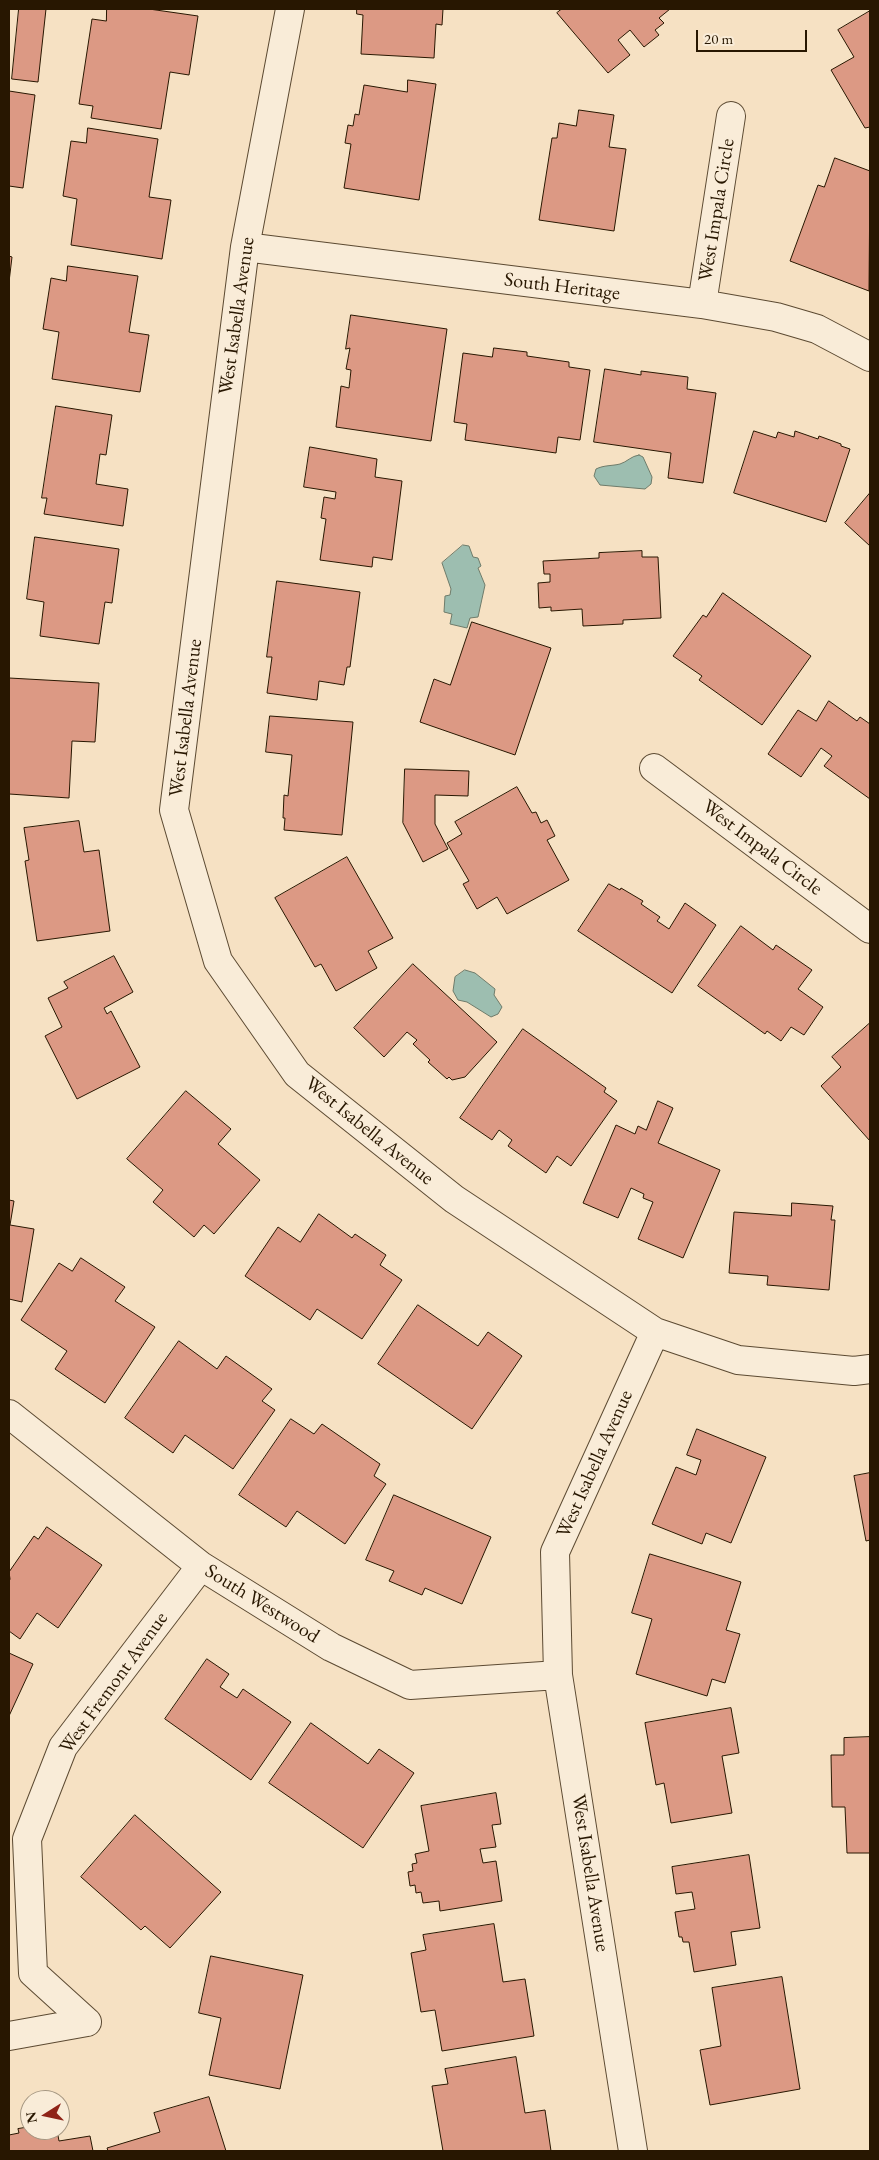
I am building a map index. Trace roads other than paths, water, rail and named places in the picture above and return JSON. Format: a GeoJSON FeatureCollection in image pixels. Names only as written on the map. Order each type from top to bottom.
{"type":"FeatureCollection","features":[{"type":"Feature","properties":{"kind":"street","name":"West Isabella Avenue"},"geometry":{"type":"LineString","coordinates":[[290,9],[245,247],[174,810],[218,961],[297,1074],[454,1199],[655,1332],[555,1552],[558,1676],[634,2151]]}},
{"type":"Feature","properties":{"kind":"street","name":"West Impala Circle"},"geometry":{"type":"LineString","coordinates":[[702,304],[731,116]]}},
{"type":"Feature","properties":{"kind":"street","name":"South Heritage"},"geometry":{"type":"LineString","coordinates":[[245,247],[702,304],[776,317],[817,329],[870,357]]}},
{"type":"Feature","properties":{"kind":"street","name":"West Impala Circle"},"geometry":{"type":"LineString","coordinates":[[654,768],[870,929]]}},
{"type":"Feature","properties":{"kind":"street"},"geometry":{"type":"LineString","coordinates":[[655,1332],[738,1360],[854,1371],[870,1369]]}},
{"type":"Feature","properties":{"kind":"street","name":"South Westwood"},"geometry":{"type":"LineString","coordinates":[[9,1414],[201,1566],[331,1646],[410,1685],[558,1676]]}},
{"type":"Feature","properties":{"kind":"street","name":"West Fremont Avenue"},"geometry":{"type":"LineString","coordinates":[[9,2036],[87,2022],[33,1973],[27,1839],[63,1747],[201,1566]]}}]}
